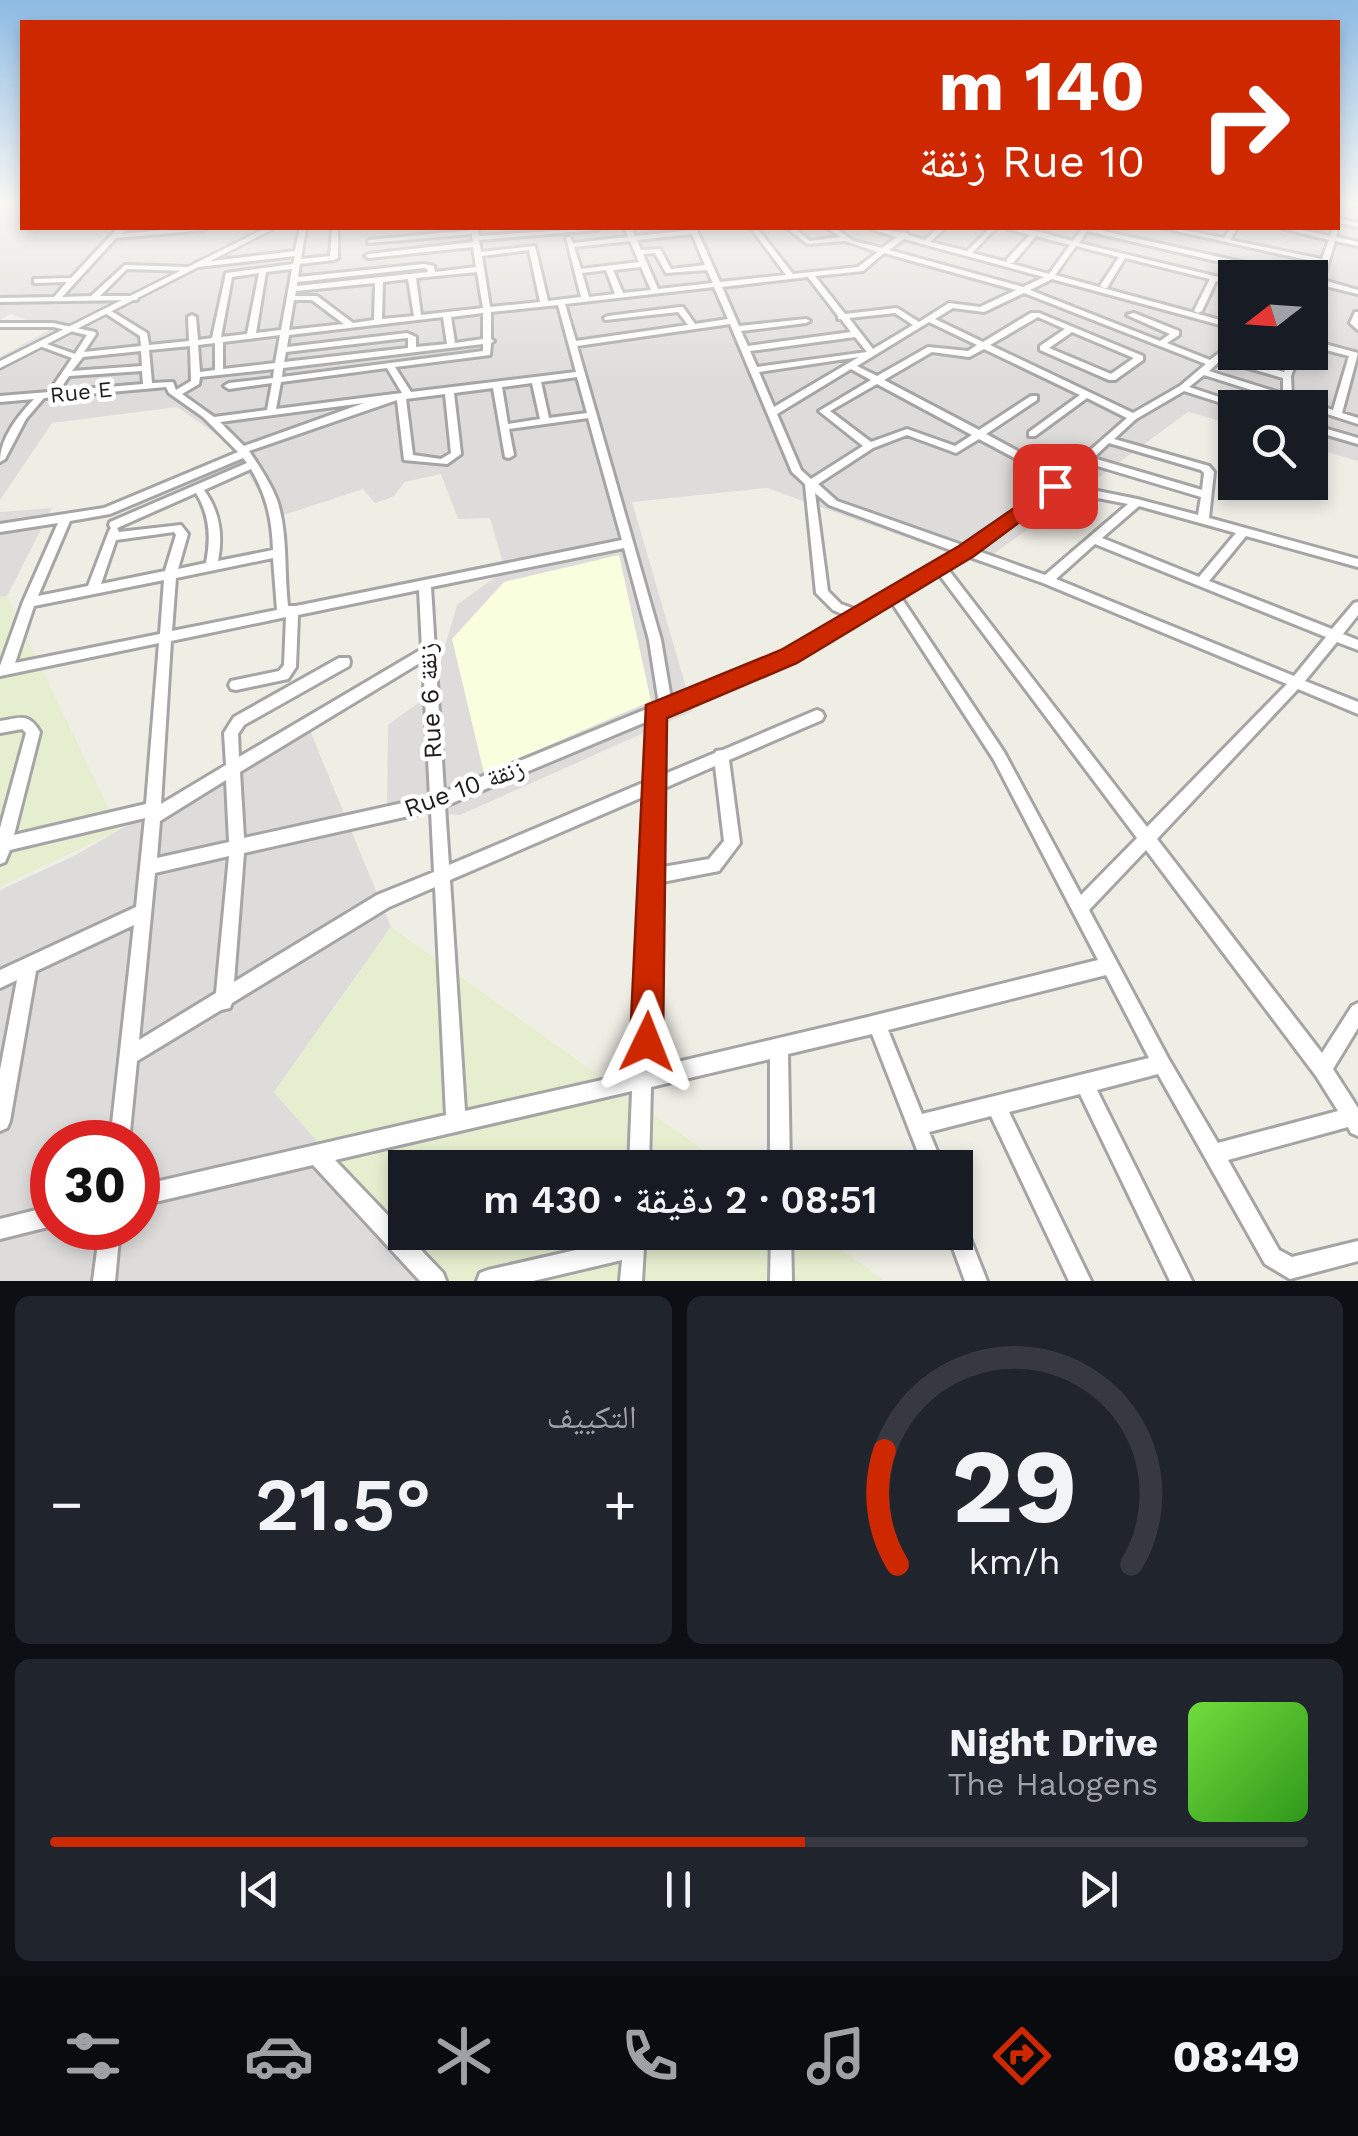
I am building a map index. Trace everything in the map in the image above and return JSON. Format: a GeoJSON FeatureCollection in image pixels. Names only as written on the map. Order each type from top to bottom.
{"type":"FeatureCollection","features":[{"type":"Feature","properties":{"kind":"street"},"geometry":{"type":"LineString","coordinates":[[57,298],[87,264]]}},
{"type":"Feature","properties":{"kind":"street"},"geometry":{"type":"LineString","coordinates":[[0,365],[200,264]]}},
{"type":"Feature","properties":{"kind":"street"},"geometry":{"type":"LineString","coordinates":[[94,298],[125,267],[214,264]]}},
{"type":"Feature","properties":{"kind":"street"},"geometry":{"type":"LineString","coordinates":[[219,371],[218,340],[231,264]]}},
{"type":"Feature","properties":{"kind":"street"},"geometry":{"type":"LineString","coordinates":[[228,274],[285,264]]}},
{"type":"Feature","properties":{"kind":"street"},"geometry":{"type":"LineString","coordinates":[[271,412],[297,264]]}},
{"type":"Feature","properties":{"kind":"street"},"geometry":{"type":"LineString","coordinates":[[369,264],[369,273]]}},
{"type":"Feature","properties":{"kind":"street"},"geometry":{"type":"LineString","coordinates":[[229,386],[485,353],[490,340],[479,264]]}},
{"type":"Feature","properties":{"kind":"street"},"geometry":{"type":"LineString","coordinates":[[536,264],[545,304]]}},
{"type":"Feature","properties":{"kind":"street"},"geometry":{"type":"LineString","coordinates":[[576,264],[586,300]]}},
{"type":"Feature","properties":{"kind":"street"},"geometry":{"type":"LineString","coordinates":[[578,271],[644,264],[656,292]]}},
{"type":"Feature","properties":{"kind":"street"},"geometry":{"type":"LineString","coordinates":[[665,264],[670,271],[711,267]]}},
{"type":"Feature","properties":{"kind":"street"},"geometry":{"type":"LineString","coordinates":[[710,264],[797,472],[833,503],[1046,580],[1358,708]]}},
{"type":"Feature","properties":{"kind":"street"},"geometry":{"type":"LineString","coordinates":[[781,264],[790,276]]}},
{"type":"Feature","properties":{"kind":"street"},"geometry":{"type":"LineString","coordinates":[[40,345],[80,357],[862,268],[868,264]]}},
{"type":"Feature","properties":{"kind":"street"},"geometry":{"type":"LineString","coordinates":[[927,264],[1024,290],[1160,345],[1286,376]]}},
{"type":"Feature","properties":{"kind":"street"},"geometry":{"type":"LineString","coordinates":[[971,276],[982,264]]}},
{"type":"Feature","properties":{"kind":"street"},"geometry":{"type":"LineString","coordinates":[[1003,264],[1104,286],[1218,318]]}},
{"type":"Feature","properties":{"kind":"street"},"geometry":{"type":"LineString","coordinates":[[1016,264],[1218,319]]}},
{"type":"Feature","properties":{"kind":"street"},"geometry":{"type":"LineString","coordinates":[[773,412],[952,306],[980,310],[1052,275],[1059,264]]}},
{"type":"Feature","properties":{"kind":"street"},"geometry":{"type":"LineString","coordinates":[[1104,286],[1118,264]]}},
{"type":"Feature","properties":{"kind":"street"},"geometry":{"type":"LineString","coordinates":[[1155,264],[1218,279]]}},
{"type":"Feature","properties":{"kind":"street"},"geometry":{"type":"LineString","coordinates":[[294,289],[426,266],[432,275]]}},
{"type":"Feature","properties":{"kind":"street"},"geometry":{"type":"LineString","coordinates":[[609,268],[620,296]]}},
{"type":"Feature","properties":{"kind":"street"},"geometry":{"type":"LineString","coordinates":[[294,289],[480,269]]}},
{"type":"Feature","properties":{"kind":"street"},"geometry":{"type":"LineString","coordinates":[[251,336],[264,270]]}},
{"type":"Feature","properties":{"kind":"street"},"geometry":{"type":"LineString","coordinates":[[809,274],[872,353]]}},
{"type":"Feature","properties":{"kind":"street"},"geometry":{"type":"LineString","coordinates":[[412,278],[418,319]]}},
{"type":"Feature","properties":{"kind":"street"},"geometry":{"type":"LineString","coordinates":[[1198,312],[1214,278]]}},
{"type":"Feature","properties":{"kind":"street"},"geometry":{"type":"LineString","coordinates":[[37,281],[72,280]]}},
{"type":"Feature","properties":{"kind":"street"},"geometry":{"type":"LineString","coordinates":[[378,323],[379,281]]}},
{"type":"Feature","properties":{"kind":"street"},"geometry":{"type":"LineString","coordinates":[[1328,284],[1358,292]]}},
{"type":"Feature","properties":{"kind":"street"},"geometry":{"type":"LineString","coordinates":[[294,289],[314,298],[348,326],[359,342]]}},
{"type":"Feature","properties":{"kind":"street"},"geometry":{"type":"LineString","coordinates":[[0,300],[134,298]]}},
{"type":"Feature","properties":{"kind":"street"},"geometry":{"type":"LineString","coordinates":[[600,298],[616,338]]}},
{"type":"Feature","properties":{"kind":"street"},"geometry":{"type":"LineString","coordinates":[[1108,344],[1131,315],[1149,301]]}},
{"type":"Feature","properties":{"kind":"street"},"geometry":{"type":"LineString","coordinates":[[561,303],[656,640],[660,710],[651,785],[652,876],[640,1150]]}},
{"type":"Feature","properties":{"kind":"street"},"geometry":{"type":"LineString","coordinates":[[608,318],[680,309],[692,327]]}},
{"type":"Feature","properties":{"kind":"street"},"geometry":{"type":"LineString","coordinates":[[841,317],[896,310],[918,324]]}},
{"type":"Feature","properties":{"kind":"street"},"geometry":{"type":"LineString","coordinates":[[108,311],[142,332],[147,348],[148,385]]}},
{"type":"Feature","properties":{"kind":"street"},"geometry":{"type":"LineString","coordinates":[[870,446],[823,414],[935,348],[963,356],[988,345],[1035,314],[1072,329],[1108,344],[1140,358],[1112,378],[1044,348],[1072,329]]}},
{"type":"Feature","properties":{"kind":"street"},"geometry":{"type":"LineString","coordinates":[[1358,314],[1354,323],[1358,328]]}},
{"type":"Feature","properties":{"kind":"street"},"geometry":{"type":"LineString","coordinates":[[447,315],[450,345]]}},
{"type":"Feature","properties":{"kind":"street"},"geometry":{"type":"LineString","coordinates":[[1131,315],[1176,333],[1160,345]]}},
{"type":"Feature","properties":{"kind":"street"},"geometry":{"type":"LineString","coordinates":[[192,318],[197,376],[194,385],[177,393],[246,456],[277,522],[275,554],[287,610],[290,667],[283,675],[236,685]]}},
{"type":"Feature","properties":{"kind":"street"},"geometry":{"type":"LineString","coordinates":[[929,318],[1133,417]]}},
{"type":"Feature","properties":{"kind":"street"},"geometry":{"type":"LineString","coordinates":[[572,344],[692,327],[806,321]]}},
{"type":"Feature","properties":{"kind":"street"},"geometry":{"type":"LineString","coordinates":[[0,325],[76,328],[92,335],[80,357],[47,396],[18,423],[0,432]]}},
{"type":"Feature","properties":{"kind":"street"},"geometry":{"type":"LineString","coordinates":[[747,349],[855,334]]}},
{"type":"Feature","properties":{"kind":"street"},"geometry":{"type":"LineString","coordinates":[[282,350],[406,335],[412,337],[412,348]]}},
{"type":"Feature","properties":{"kind":"street"},"geometry":{"type":"LineString","coordinates":[[197,376],[490,340]]}},
{"type":"Feature","properties":{"kind":"street"},"geometry":{"type":"LineString","coordinates":[[1328,348],[1356,356],[1353,379],[1337,414]]}},
{"type":"Feature","properties":{"kind":"street"},"geometry":{"type":"LineString","coordinates":[[756,370],[872,353]]}},
{"type":"Feature","properties":{"kind":"street","name":"Rue 10 زنقة"},"geometry":{"type":"LineString","coordinates":[[148,867],[435,803],[789,656],[966,551],[1058,483],[1133,417],[1182,388],[1216,360]]}},
{"type":"Feature","properties":{"kind":"street"},"geometry":{"type":"LineString","coordinates":[[849,365],[978,434],[1058,483],[1358,563]]}},
{"type":"Feature","properties":{"kind":"street"},"geometry":{"type":"LineString","coordinates":[[390,366],[404,396],[408,458],[420,463],[447,461],[456,454],[449,390]]}},
{"type":"Feature","properties":{"kind":"street"},"geometry":{"type":"LineString","coordinates":[[66,374],[147,368]]}},
{"type":"Feature","properties":{"kind":"street"},"geometry":{"type":"LineString","coordinates":[[1285,390],[1288,370]]}},
{"type":"Feature","properties":{"kind":"street"},"geometry":{"type":"LineString","coordinates":[[1201,372],[1250,390]]}},
{"type":"Feature","properties":{"kind":"street"},"geometry":{"type":"LineString","coordinates":[[210,420],[581,374]]}},
{"type":"Feature","properties":{"kind":"street"},"geometry":{"type":"LineString","coordinates":[[536,380],[546,422]]}},
{"type":"Feature","properties":{"kind":"street","name":"Rue E"},"geometry":{"type":"LineString","coordinates":[[0,398],[162,383],[177,393]]}},
{"type":"Feature","properties":{"kind":"street"},"geometry":{"type":"LineString","coordinates":[[497,384],[509,455]]}},
{"type":"Feature","properties":{"kind":"street"},"geometry":{"type":"LineString","coordinates":[[1182,388],[1218,399]]}},
{"type":"Feature","properties":{"kind":"street"},"geometry":{"type":"LineString","coordinates":[[1032,434],[1086,395]]}},
{"type":"Feature","properties":{"kind":"street"},"geometry":{"type":"LineString","coordinates":[[0,528],[106,511],[388,398]]}},
{"type":"Feature","properties":{"kind":"street"},"geometry":{"type":"LineString","coordinates":[[809,485],[870,446],[912,432],[954,451],[1034,398]]}},
{"type":"Feature","properties":{"kind":"street"},"geometry":{"type":"LineString","coordinates":[[1328,412],[1358,420]]}},
{"type":"Feature","properties":{"kind":"street"},"geometry":{"type":"LineString","coordinates":[[504,427],[592,415]]}},
{"type":"Feature","properties":{"kind":"street"},"geometry":{"type":"LineString","coordinates":[[0,458],[18,423]]}},
{"type":"Feature","properties":{"kind":"street"},"geometry":{"type":"LineString","coordinates":[[1328,433],[1358,442]]}},
{"type":"Feature","properties":{"kind":"street"},"geometry":{"type":"LineString","coordinates":[[1108,440],[1202,465],[1209,472],[1204,520]]}},
{"type":"Feature","properties":{"kind":"street"},"geometry":{"type":"LineString","coordinates":[[114,532],[198,489],[246,456]]}},
{"type":"Feature","properties":{"kind":"street"},"geometry":{"type":"LineString","coordinates":[[1086,459],[1206,494]]}},
{"type":"Feature","properties":{"kind":"street"},"geometry":{"type":"LineString","coordinates":[[809,485],[822,593],[837,606],[857,615]]}},
{"type":"Feature","properties":{"kind":"street"},"geometry":{"type":"LineString","coordinates":[[198,489],[215,528],[217,545],[211,566]]}},
{"type":"Feature","properties":{"kind":"street"},"geometry":{"type":"LineString","coordinates":[[1046,580],[1137,502]]}},
{"type":"Feature","properties":{"kind":"street"},"geometry":{"type":"LineString","coordinates":[[93,590],[114,532],[106,511]]}},
{"type":"Feature","properties":{"kind":"street"},"geometry":{"type":"LineString","coordinates":[[3,670],[66,518]]}},
{"type":"Feature","properties":{"kind":"street"},"geometry":{"type":"LineString","coordinates":[[114,532],[178,528],[182,534],[170,575],[153,813],[123,1120]]}},
{"type":"Feature","properties":{"kind":"street"},"geometry":{"type":"LineString","coordinates":[[1201,583],[1244,531]]}},
{"type":"Feature","properties":{"kind":"street"},"geometry":{"type":"LineString","coordinates":[[1092,539],[1358,645]]}},
{"type":"Feature","properties":{"kind":"street"},"geometry":{"type":"LineString","coordinates":[[3,670],[628,542]]}},
{"type":"Feature","properties":{"kind":"street"},"geometry":{"type":"LineString","coordinates":[[29,602],[275,554]]}},
{"type":"Feature","properties":{"kind":"street"},"geometry":{"type":"LineString","coordinates":[[940,567],[1323,1069],[1355,1121],[1215,1154]]}},
{"type":"Feature","properties":{"kind":"street","name":"Rue 6 زنقة"},"geometry":{"type":"LineString","coordinates":[[425,583],[456,1122]]}},
{"type":"Feature","properties":{"kind":"street"},"geometry":{"type":"LineString","coordinates":[[893,594],[999,756],[1162,1064],[1286,1281]]}},
{"type":"Feature","properties":{"kind":"street"},"geometry":{"type":"LineString","coordinates":[[1080,907],[1296,683],[1358,606]]}},
{"type":"Feature","properties":{"kind":"street"},"geometry":{"type":"LineString","coordinates":[[0,727],[25,723],[34,732],[1,849],[153,813],[428,652]]}},
{"type":"Feature","properties":{"kind":"street"},"geometry":{"type":"LineString","coordinates":[[224,1002],[236,848],[231,733],[239,721],[344,662]]}},
{"type":"Feature","properties":{"kind":"street"},"geometry":{"type":"LineString","coordinates":[[131,1055],[224,1002],[383,901],[817,716]]}},
{"type":"Feature","properties":{"kind":"street"},"geometry":{"type":"LineString","coordinates":[[652,876],[713,866],[732,844],[721,755]]}},
{"type":"Feature","properties":{"kind":"street"},"geometry":{"type":"LineString","coordinates":[[0,980],[144,912]]}},
{"type":"Feature","properties":{"kind":"street"},"geometry":{"type":"LineString","coordinates":[[160,1191],[646,1076],[878,1027],[1110,965]]}},
{"type":"Feature","properties":{"kind":"street"},"geometry":{"type":"LineString","coordinates":[[1,1110],[28,967]]}},
{"type":"Feature","properties":{"kind":"street"},"geometry":{"type":"LineString","coordinates":[[1323,1069],[1355,1025]]}},
{"type":"Feature","properties":{"kind":"street"},"geometry":{"type":"LineString","coordinates":[[878,1027],[927,1150]]}},
{"type":"Feature","properties":{"kind":"street"},"geometry":{"type":"LineString","coordinates":[[779,1050],[780,1150]]}},
{"type":"Feature","properties":{"kind":"street"},"geometry":{"type":"LineString","coordinates":[[918,1125],[1162,1064]]}},
{"type":"Feature","properties":{"kind":"street"},"geometry":{"type":"LineString","coordinates":[[1084,1083],[1181,1281]]}},
{"type":"Feature","properties":{"kind":"street"},"geometry":{"type":"LineString","coordinates":[[996,1106],[1080,1281]]}},
{"type":"Feature","properties":{"kind":"street"},"geometry":{"type":"LineString","coordinates":[[316,1154],[436,1281]]}},
{"type":"Feature","properties":{"kind":"street"},"geometry":{"type":"LineString","coordinates":[[0,1229],[30,1222]]}},
{"type":"Feature","properties":{"kind":"street"},"geometry":{"type":"LineString","coordinates":[[104,1281],[108,1250]]}},
{"type":"Feature","properties":{"kind":"street"},"geometry":{"type":"LineString","coordinates":[[488,1281],[598,1250]]}},
{"type":"Feature","properties":{"kind":"street"},"geometry":{"type":"LineString","coordinates":[[631,1281],[633,1250]]}},
{"type":"Feature","properties":{"kind":"street"},"geometry":{"type":"LineString","coordinates":[[781,1250],[782,1281]]}},
{"type":"Feature","properties":{"kind":"street"},"geometry":{"type":"LineString","coordinates":[[964,1250],[976,1281]]}},
{"type":"Feature","properties":{"kind":"street"},"geometry":{"type":"LineString","coordinates":[[1272,1257],[1290,1268],[1358,1250]]}},
{"type":"Feature","properties":{"kind":"shaded area"},"geometry":{"type":"Polygon","coordinates":[[[0,264],[1218,264],[1218,370],[1328,370],[1328,264],[1358,264],[1358,461],[1328,452],[1328,390],[1218,390],[1218,420],[1188,412],[980,564],[767,488],[632,502],[693,711],[460,815],[387,811],[388,725],[431,694],[457,605],[505,570],[490,518],[458,519],[441,474],[405,482],[393,497],[375,503],[363,489],[275,518],[229,443],[177,407],[52,423],[0,500],[0,357],[53,328],[10,314],[0,320],[0,264]]]}},
{"type":"Feature","properties":{"kind":"shaded area"},"geometry":{"type":"Polygon","coordinates":[[[52,508],[7,596],[0,597],[0,512],[52,508]]]}},
{"type":"Feature","properties":{"kind":"shaded area"},"geometry":{"type":"Polygon","coordinates":[[[619,555],[651,701],[484,773],[452,639],[504,582],[619,555]]]}},
{"type":"Feature","properties":{"kind":"shaded area"},"geometry":{"type":"Polygon","coordinates":[[[7,596],[119,830],[0,887],[0,597],[7,596]]]}},
{"type":"Feature","properties":{"kind":"shaded area"},"geometry":{"type":"Polygon","coordinates":[[[306,721],[391,927],[274,1092],[388,1223],[388,1250],[412,1250],[439,1281],[0,1281],[0,890],[76,855],[306,721]]]}},
{"type":"Feature","properties":{"kind":"shaded area"},"geometry":{"type":"Polygon","coordinates":[[[391,927],[703,1150],[388,1150],[388,1223],[274,1092],[391,927]]]}},
{"type":"Feature","properties":{"kind":"shaded area"},"geometry":{"type":"Polygon","coordinates":[[[412,1250],[842,1250],[885,1281],[439,1281],[412,1250]]]}},
{"type":"Feature","properties":{"kind":"route"},"geometry":{"type":"LineString","coordinates":[[647,1042],[655,712],[789,656],[966,551],[1055,486]]}}]}
